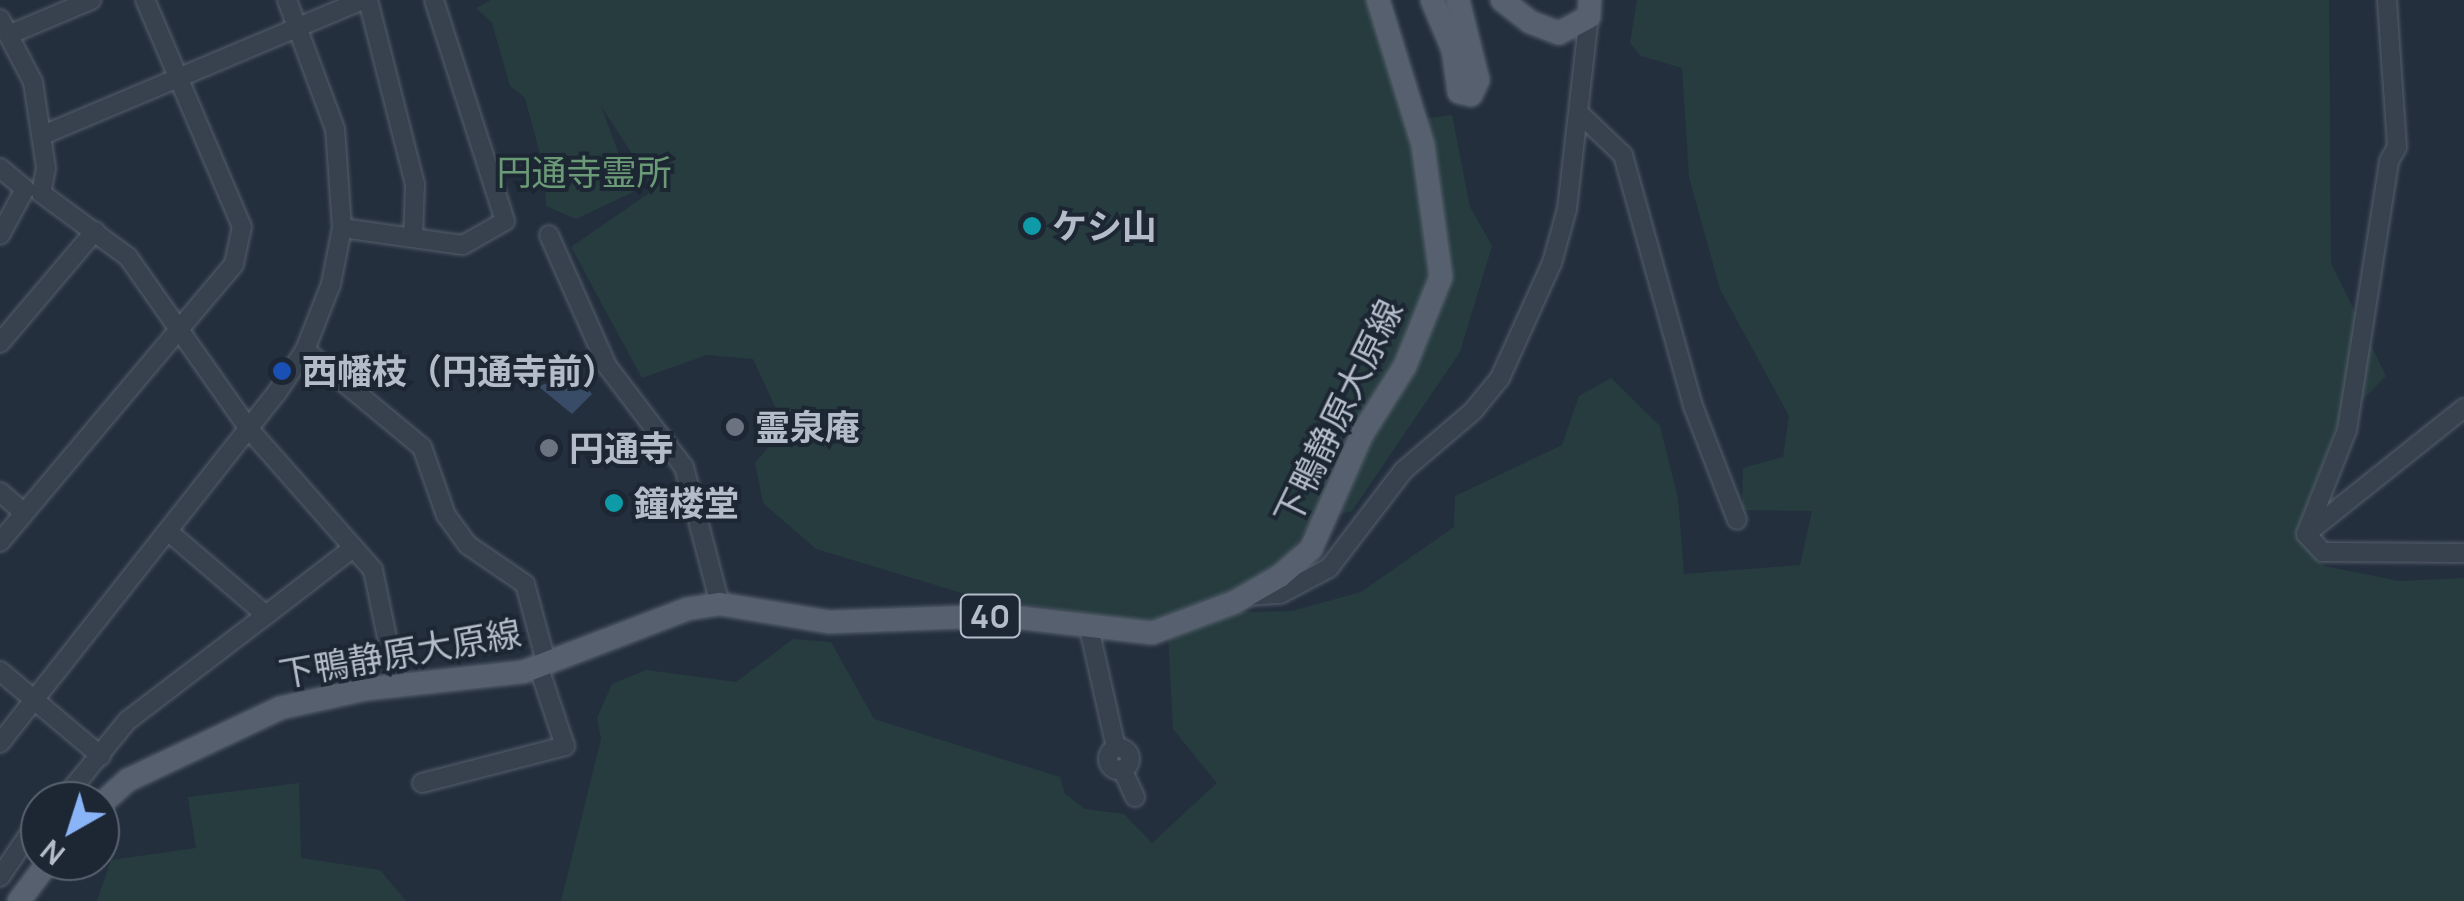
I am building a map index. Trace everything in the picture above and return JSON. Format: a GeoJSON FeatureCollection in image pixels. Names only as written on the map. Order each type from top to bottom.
{"type":"FeatureCollection","features":[{"type":"Feature","properties":{"kind":"main road","name":"下鴨静原大原線"},"geometry":{"type":"LineString","coordinates":[[120,787],[266,714],[397,686],[478,682],[542,664],[654,618],[720,604],[821,622],[1005,616],[1152,633],[1245,597],[1311,548],[1362,434],[1405,366],[1441,277],[1424,144],[1378,0]]}},
{"type":"Feature","properties":{"kind":"main road"},"geometry":{"type":"LineString","coordinates":[[1432,0],[1453,50],[1459,92],[1471,95],[1478,80],[1458,0]]}},
{"type":"Feature","properties":{"kind":"main road"},"geometry":{"type":"LineString","coordinates":[[1502,0],[1530,22],[1558,33],[1590,8]]}},
{"type":"Feature","properties":{"kind":"main road"},"geometry":{"type":"LineString","coordinates":[[19,901],[34,881]]}},
{"type":"Feature","properties":{"kind":"street"},"geometry":{"type":"LineString","coordinates":[[14,33],[91,0]]}},
{"type":"Feature","properties":{"kind":"street"},"geometry":{"type":"LineString","coordinates":[[0,542],[234,264],[242,228],[145,0]]}},
{"type":"Feature","properties":{"kind":"street"},"geometry":{"type":"LineString","coordinates":[[0,743],[170,533],[305,350],[331,284],[342,228],[335,129],[287,0]]}},
{"type":"Feature","properties":{"kind":"street"},"geometry":{"type":"LineString","coordinates":[[43,135],[365,0],[415,184],[413,238]]}},
{"type":"Feature","properties":{"kind":"street"},"geometry":{"type":"LineString","coordinates":[[342,228],[463,245],[506,220],[508,212],[434,0]]}},
{"type":"Feature","properties":{"kind":"street"},"geometry":{"type":"LineString","coordinates":[[2306,534],[2347,430],[2388,161],[2397,147],[2387,0]]}},
{"type":"Feature","properties":{"kind":"street"},"geometry":{"type":"LineString","coordinates":[[1245,597],[1280,594],[1329,568],[1404,470],[1500,378],[1552,262],[1581,115],[1590,8]]}},
{"type":"Feature","properties":{"kind":"street"},"geometry":{"type":"LineString","coordinates":[[0,19],[14,33],[34,82],[43,135],[33,191],[0,235]]}},
{"type":"Feature","properties":{"kind":"street"},"geometry":{"type":"LineString","coordinates":[[1581,115],[1623,155],[1693,406],[1737,520]]}},
{"type":"Feature","properties":{"kind":"street"},"geometry":{"type":"LineString","coordinates":[[0,168],[128,257],[177,333],[248,428],[373,570],[397,686]]}},
{"type":"Feature","properties":{"kind":"street"},"geometry":{"type":"LineString","coordinates":[[0,344],[94,231]]}},
{"type":"Feature","properties":{"kind":"street"},"geometry":{"type":"LineString","coordinates":[[549,235],[608,366],[684,467],[720,604]]}},
{"type":"Feature","properties":{"kind":"street"},"geometry":{"type":"LineString","coordinates":[[305,350],[422,447],[446,515],[468,545],[525,584],[564,746],[422,783]]}},
{"type":"Feature","properties":{"kind":"street"},"geometry":{"type":"LineString","coordinates":[[2306,534],[2464,408]]}},
{"type":"Feature","properties":{"kind":"street"},"geometry":{"type":"LineString","coordinates":[[0,492],[24,513]]}},
{"type":"Feature","properties":{"kind":"street"},"geometry":{"type":"LineString","coordinates":[[170,533],[266,615]]}},
{"type":"Feature","properties":{"kind":"street"},"geometry":{"type":"LineString","coordinates":[[2306,534],[2323,552],[2464,553]]}},
{"type":"Feature","properties":{"kind":"street"},"geometry":{"type":"LineString","coordinates":[[79,781],[127,721],[353,548]]}},
{"type":"Feature","properties":{"kind":"street"},"geometry":{"type":"LineString","coordinates":[[1090,628],[1116,748],[1109,762],[1122,769],[1135,797]]}},
{"type":"Feature","properties":{"kind":"street"},"geometry":{"type":"LineString","coordinates":[[0,671],[101,756]]}},
{"type":"Feature","properties":{"kind":"street"},"geometry":{"type":"LineString","coordinates":[[0,877],[20,848]]}},
{"type":"Feature","properties":{"kind":"green space","name":"円通寺霊所"},"geometry":{"type":"Polygon","coordinates":[[[491,0],[1384,0],[1407,121],[1452,115],[1470,207],[1492,246],[1460,352],[1352,511],[1312,521],[1285,560],[1255,581],[1131,628],[1106,616],[975,597],[816,549],[763,503],[755,463],[785,428],[753,359],[707,355],[642,378],[571,247],[655,189],[601,106],[633,192],[576,219],[546,206],[544,169],[525,98],[510,86],[492,23],[476,8],[491,0]]]}},
{"type":"Feature","properties":{"kind":"green space"},"geometry":{"type":"Polygon","coordinates":[[[1637,0],[2329,0],[2331,263],[2386,376],[2337,426],[2296,532],[2324,566],[2399,581],[2464,578],[2464,901],[561,901],[601,739],[597,718],[612,684],[646,670],[736,682],[793,639],[831,642],[874,719],[1060,777],[1065,794],[1085,809],[1124,814],[1152,843],[1217,783],[1173,729],[1168,633],[1199,613],[1292,611],[1361,592],[1454,527],[1455,496],[1562,445],[1579,396],[1611,378],[1660,426],[1678,498],[1684,574],[1800,565],[1812,511],[1742,510],[1743,468],[1783,457],[1789,416],[1720,289],[1689,177],[1682,68],[1641,56],[1630,43],[1637,0]]]}},
{"type":"Feature","properties":{"kind":"green space"},"geometry":{"type":"Polygon","coordinates":[[[299,783],[301,858],[380,870],[406,901],[97,901],[104,881],[120,881],[120,859],[196,848],[188,797],[299,783]]]}},
{"type":"Feature","properties":{"kind":"water"},"geometry":{"type":"Polygon","coordinates":[[[555,381],[587,388],[592,394],[572,414],[538,386],[555,381]]]}},
{"type":"Feature","properties":{"kind":"place","name":"ケシ山"},"geometry":{"type":"Point","coordinates":[1032,226]}},
{"type":"Feature","properties":{"kind":"place","name":"西幡枝（円通寺前）"},"geometry":{"type":"Point","coordinates":[282,371]}},
{"type":"Feature","properties":{"kind":"place","name":"霊泉庵"},"geometry":{"type":"Point","coordinates":[735,427]}},
{"type":"Feature","properties":{"kind":"place","name":"円通寺"},"geometry":{"type":"Point","coordinates":[549,448]}},
{"type":"Feature","properties":{"kind":"place","name":"鐘楼堂"},"geometry":{"type":"Point","coordinates":[614,503]}}]}
